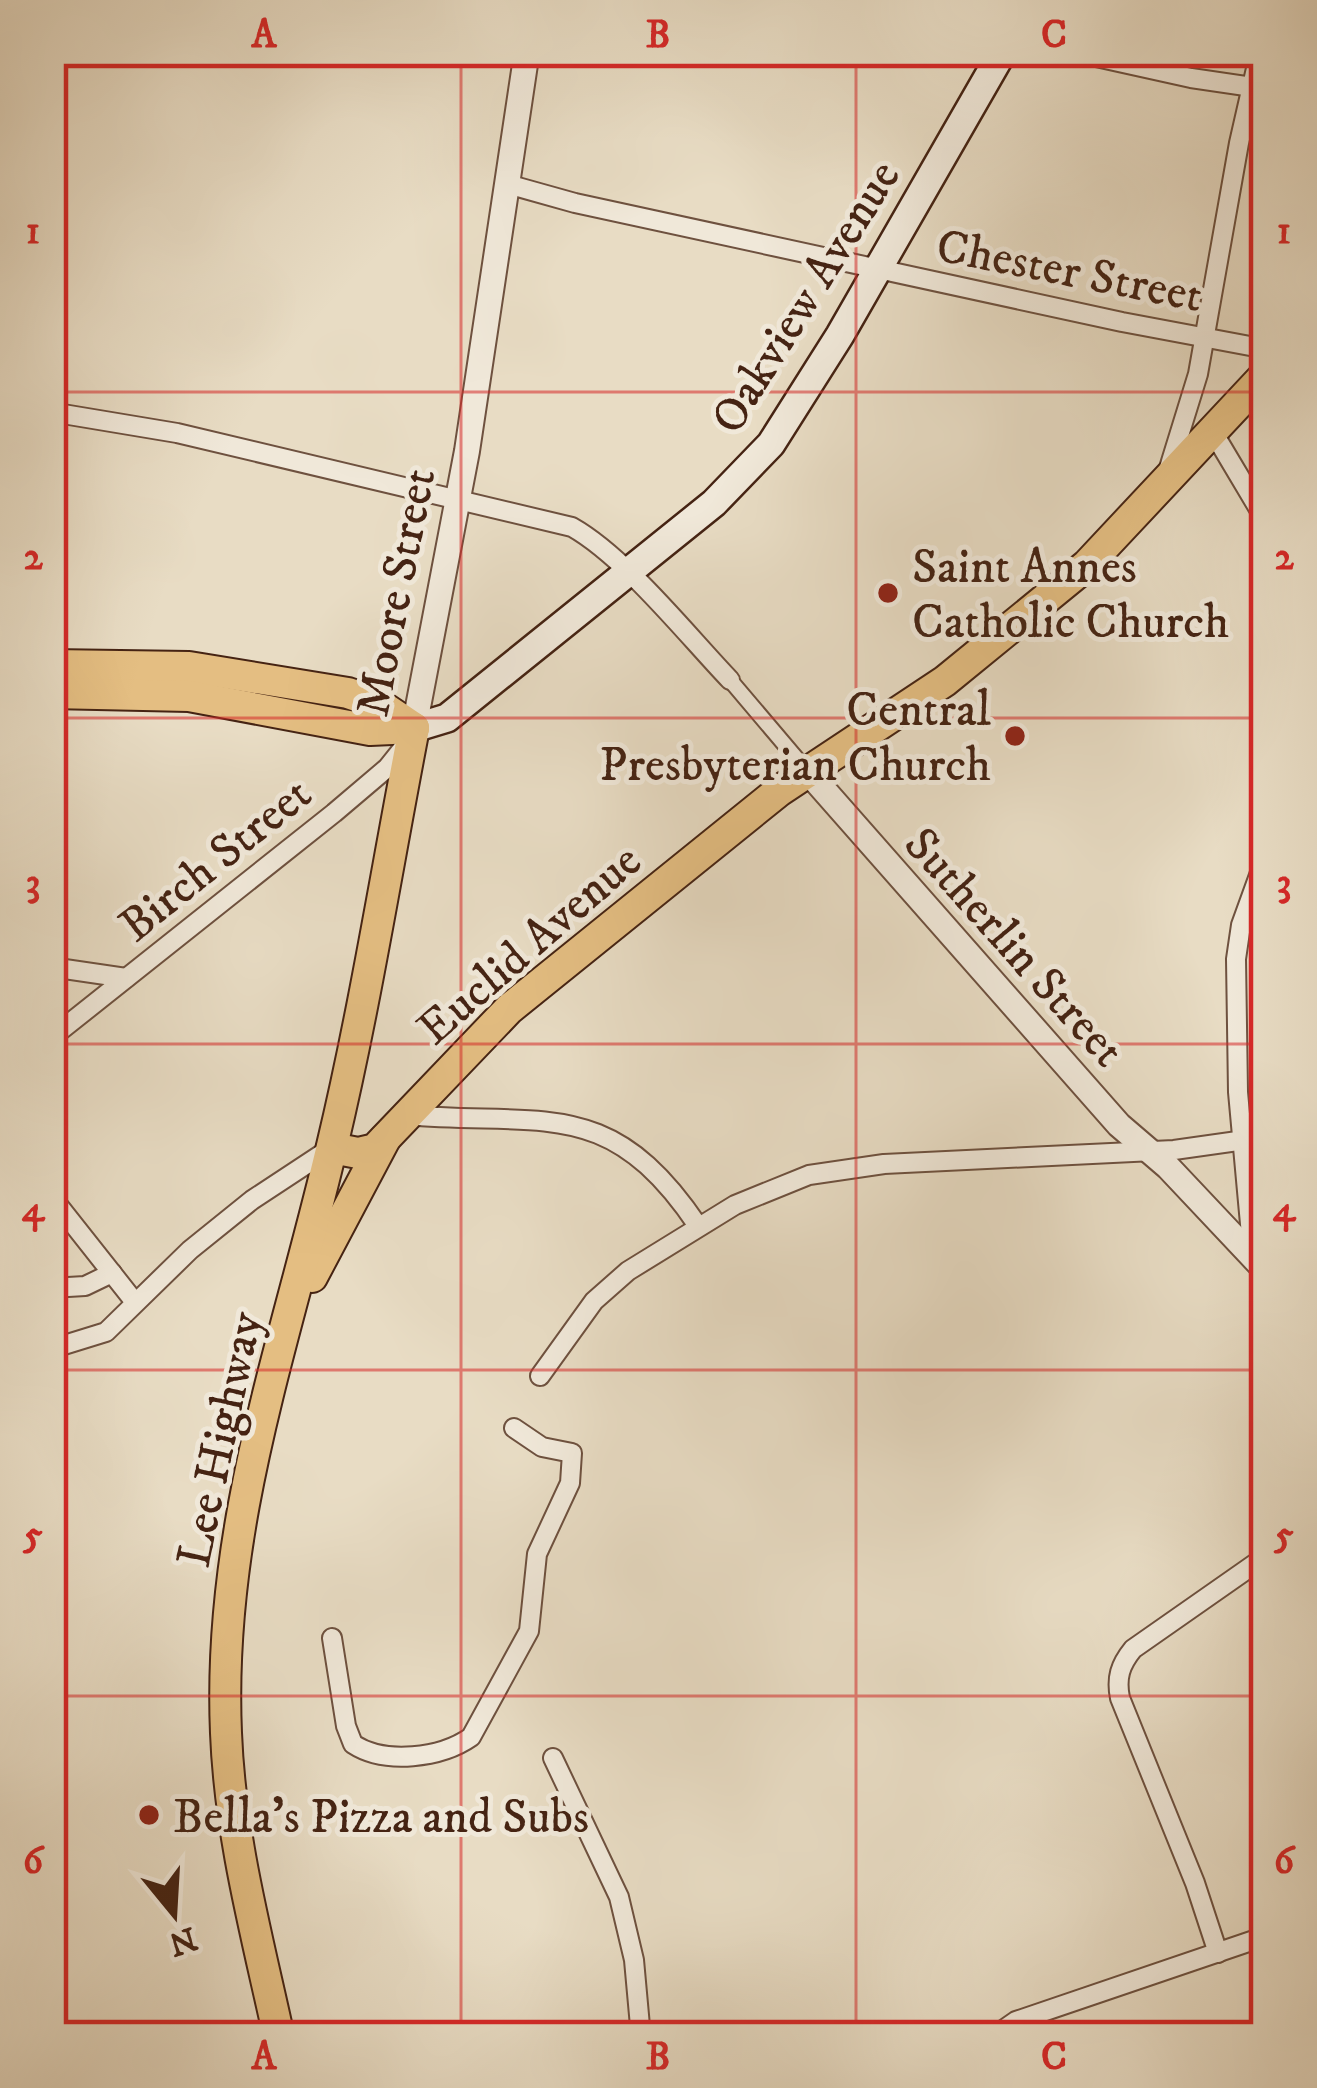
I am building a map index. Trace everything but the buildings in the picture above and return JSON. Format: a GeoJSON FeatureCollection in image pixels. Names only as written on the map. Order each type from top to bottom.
{"type":"FeatureCollection","features":[{"type":"Feature","properties":{"kind":"main road","name":"Oakview Avenue"},"geometry":{"type":"LineString","coordinates":[[414,728],[447,718],[715,503],[771,444],[797,409],[1003,51]]}},
{"type":"Feature","properties":{"kind":"main road","name":"Euclid Avenue"},"geometry":{"type":"LineString","coordinates":[[289,1319],[385,1139],[509,1010],[683,867],[808,772],[945,681],[1087,565],[1266,374]]}},
{"type":"Feature","properties":{"kind":"main road"},"geometry":{"type":"LineString","coordinates":[[51,665],[189,667],[348,693],[377,703],[414,728]]}},
{"type":"Feature","properties":{"kind":"main road"},"geometry":{"type":"LineString","coordinates":[[51,693],[189,696],[370,730],[414,728]]}},
{"type":"Feature","properties":{"kind":"main road","name":"Moore Street"},"geometry":{"type":"LineString","coordinates":[[332,1148],[414,728]]}},
{"type":"Feature","properties":{"kind":"main road"},"geometry":{"type":"LineString","coordinates":[[340,1111],[384,1119],[406,1115]]}},
{"type":"Feature","properties":{"kind":"main road"},"geometry":{"type":"LineString","coordinates":[[332,1148],[358,1153],[375,1149],[385,1139]]}},
{"type":"Feature","properties":{"kind":"main road","name":"Lee Highway"},"geometry":{"type":"LineString","coordinates":[[279,2037],[242,1876],[231,1792],[226,1699],[232,1561],[262,1407],[332,1148]]}},
{"type":"Feature","properties":{"kind":"street","name":"Moore Street"},"geometry":{"type":"LineString","coordinates":[[414,728],[458,498],[527,51]]}},
{"type":"Feature","properties":{"kind":"street"},"geometry":{"type":"LineString","coordinates":[[1069,51],[1259,88]]}},
{"type":"Feature","properties":{"kind":"street"},"geometry":{"type":"LineString","coordinates":[[1155,496],[1186,422],[1259,88],[1260,51]]}},
{"type":"Feature","properties":{"kind":"street","name":"Chester Street"},"geometry":{"type":"LineString","coordinates":[[507,184],[574,203],[1266,349]]}},
{"type":"Feature","properties":{"kind":"street","name":"Sutherlin Street"},"geometry":{"type":"LineString","coordinates":[[51,412],[177,433],[458,498],[572,527],[589,537],[730,680],[1119,1125],[1259,1264]]}},
{"type":"Feature","properties":{"kind":"street"},"geometry":{"type":"LineString","coordinates":[[1213,432],[1266,521]]}},
{"type":"Feature","properties":{"kind":"street","name":"Birch Street"},"geometry":{"type":"LineString","coordinates":[[51,1039],[387,768],[414,728]]}},
{"type":"Feature","properties":{"kind":"street"},"geometry":{"type":"LineString","coordinates":[[1259,1264],[1242,1141],[1236,959],[1244,913],[1266,856]]}},
{"type":"Feature","properties":{"kind":"street"},"geometry":{"type":"LineString","coordinates":[[51,967],[126,979]]}},
{"type":"Feature","properties":{"kind":"street"},"geometry":{"type":"LineString","coordinates":[[406,1115],[549,1120],[590,1129],[643,1158],[664,1177],[698,1226]]}},
{"type":"Feature","properties":{"kind":"street"},"geometry":{"type":"LineString","coordinates":[[540,1376],[602,1292],[698,1226],[767,1190],[835,1169],[1148,1150],[1266,1137]]}},
{"type":"Feature","properties":{"kind":"street"},"geometry":{"type":"LineString","coordinates":[[51,1349],[106,1332],[134,1301],[252,1200],[332,1148]]}},
{"type":"Feature","properties":{"kind":"street"},"geometry":{"type":"LineString","coordinates":[[51,1196],[134,1301]]}},
{"type":"Feature","properties":{"kind":"street"},"geometry":{"type":"LineString","coordinates":[[51,1288],[85,1286],[112,1273]]}},
{"type":"Feature","properties":{"kind":"street"},"geometry":{"type":"LineString","coordinates":[[332,1638],[353,1744],[386,1756],[405,1756],[457,1747],[471,1737],[529,1631],[538,1554],[571,1477],[572,1453],[542,1447],[514,1428]]}},
{"type":"Feature","properties":{"kind":"street"},"geometry":{"type":"LineString","coordinates":[[1218,1953],[1195,1883],[1120,1698],[1118,1681],[1132,1649],[1266,1556]]}},
{"type":"Feature","properties":{"kind":"street"},"geometry":{"type":"LineString","coordinates":[[553,1758],[620,1897],[634,1960],[641,2037]]}},
{"type":"Feature","properties":{"kind":"street"},"geometry":{"type":"LineString","coordinates":[[993,2037],[1016,2021],[1266,1936]]}},
{"type":"Feature","properties":{"kind":"place","name":"Saint Annes Catholic Church"},"geometry":{"type":"Point","coordinates":[888,593]}},
{"type":"Feature","properties":{"kind":"place","name":"Central Presbyterian Church"},"geometry":{"type":"Point","coordinates":[1015,736]}},
{"type":"Feature","properties":{"kind":"place","name":"Bella's Pizza and Subs"},"geometry":{"type":"Point","coordinates":[149,1815]}}]}
